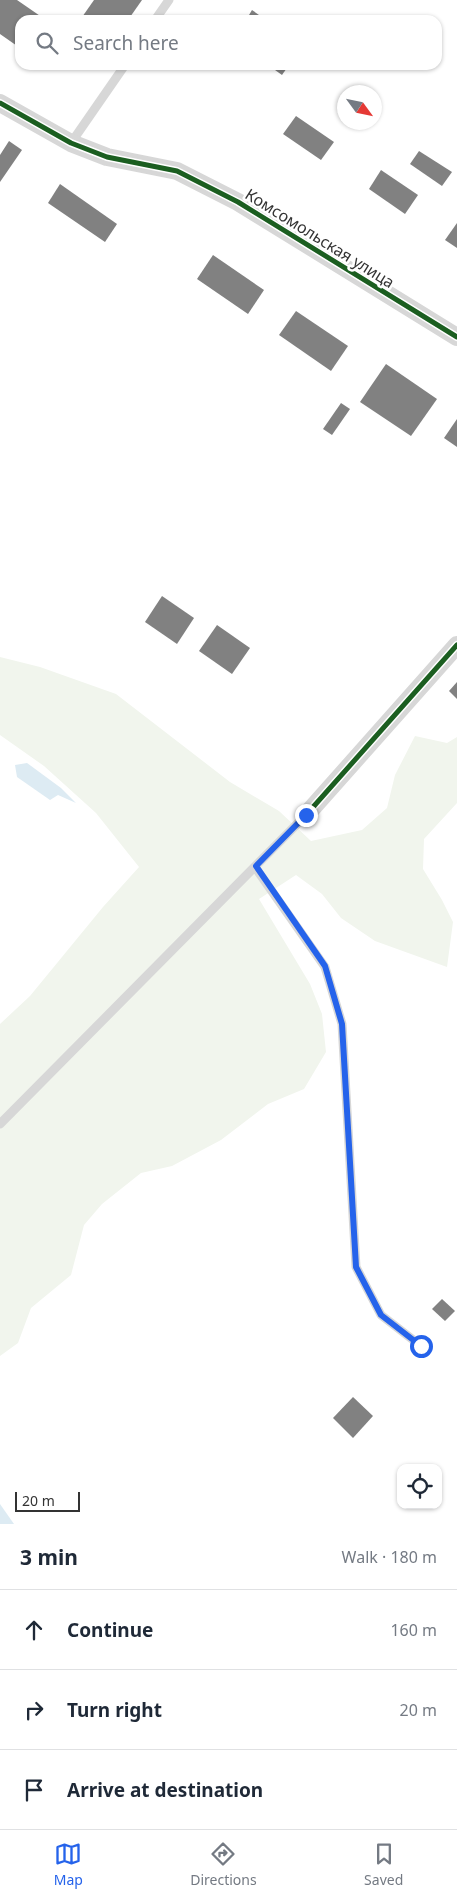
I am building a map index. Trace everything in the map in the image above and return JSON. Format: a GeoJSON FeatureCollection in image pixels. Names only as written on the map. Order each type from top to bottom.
{"type":"FeatureCollection","features":[{"type":"Feature","properties":{"kind":"street","name":"Комсомольская улица"},"geometry":{"type":"LineString","coordinates":[[0,103],[71,143],[107,157],[177,172],[230,198],[457,337]]}},
{"type":"Feature","properties":{"kind":"street"},"geometry":{"type":"LineString","coordinates":[[306,815],[457,645]]}},
{"type":"Feature","properties":{"kind":"lane"},"geometry":{"type":"LineString","coordinates":[[158,15],[169,0]]}},
{"type":"Feature","properties":{"kind":"lane"},"geometry":{"type":"LineString","coordinates":[[71,143],[122,70]]}},
{"type":"Feature","properties":{"kind":"lane"},"geometry":{"type":"LineString","coordinates":[[0,1124],[306,815]]}},
{"type":"Feature","properties":{"kind":"lane"},"geometry":{"type":"LineString","coordinates":[[256,866],[325,966],[342,1024],[356,1267],[381,1315],[421,1346]]}},
{"type":"Feature","properties":{"kind":"shaded area"},"geometry":{"type":"Polygon","coordinates":[[[0,657],[40,667],[116,694],[230,782],[279,811],[311,841],[362,830],[387,808],[395,775],[415,736],[447,743],[457,737],[457,803],[424,839],[423,869],[453,922],[447,967],[375,941],[341,918],[322,894],[296,875],[259,899],[310,984],[322,1014],[326,1052],[304,1089],[268,1104],[221,1140],[172,1166],[141,1173],[102,1204],[84,1225],[71,1275],[31,1308],[18,1343],[0,1356],[0,1024],[30,996],[103,907],[139,867],[96,813],[44,766],[0,735],[0,657]]]}},
{"type":"Feature","properties":{"kind":"shaded area"},"geometry":{"type":"Polygon","coordinates":[[[27,763],[61,788],[76,803],[58,795],[50,800],[17,777],[15,765],[27,763]]]}},
{"type":"Feature","properties":{"kind":"shaded area"},"geometry":{"type":"Polygon","coordinates":[[[0,1504],[14,1524],[0,1524],[0,1504]]]}},
{"type":"Feature","properties":{"kind":"building"},"geometry":{"type":"Polygon","coordinates":[[[0,0],[17,0],[39,15],[15,15],[15,44],[0,34],[0,0]]]}},
{"type":"Feature","properties":{"kind":"building"},"geometry":{"type":"Polygon","coordinates":[[[94,0],[142,0],[132,15],[84,15],[94,0]]]}},
{"type":"Feature","properties":{"kind":"building"},"geometry":{"type":"Polygon","coordinates":[[[252,10],[259,15],[249,15],[252,10]]]}},
{"type":"Feature","properties":{"kind":"building"},"geometry":{"type":"Polygon","coordinates":[[[275,70],[286,70],[282,75],[275,70]]]}},
{"type":"Feature","properties":{"kind":"building"},"geometry":{"type":"Polygon","coordinates":[[[296,116],[334,142],[321,160],[283,134],[296,116]]]}},
{"type":"Feature","properties":{"kind":"building"},"geometry":{"type":"Polygon","coordinates":[[[9,141],[22,150],[0,182],[0,155],[9,141]]]}},
{"type":"Feature","properties":{"kind":"building"},"geometry":{"type":"Polygon","coordinates":[[[419,151],[452,172],[442,186],[410,164],[419,151]]]}},
{"type":"Feature","properties":{"kind":"building"},"geometry":{"type":"Polygon","coordinates":[[[381,170],[418,195],[405,214],[369,189],[381,170]]]}},
{"type":"Feature","properties":{"kind":"building"},"geometry":{"type":"Polygon","coordinates":[[[60,184],[117,224],[105,242],[48,203],[60,184]]]}},
{"type":"Feature","properties":{"kind":"building"},"geometry":{"type":"Polygon","coordinates":[[[457,223],[457,248],[445,240],[457,223]]]}},
{"type":"Feature","properties":{"kind":"building"},"geometry":{"type":"Polygon","coordinates":[[[213,255],[264,290],[248,314],[197,279],[213,255]]]}},
{"type":"Feature","properties":{"kind":"building"},"geometry":{"type":"Polygon","coordinates":[[[296,311],[348,346],[331,371],[279,335],[296,311]]]}},
{"type":"Feature","properties":{"kind":"building"},"geometry":{"type":"Polygon","coordinates":[[[386,364],[437,399],[411,436],[360,402],[386,364]]]}},
{"type":"Feature","properties":{"kind":"building"},"geometry":{"type":"Polygon","coordinates":[[[341,403],[350,409],[332,435],[323,429],[341,403]]]}},
{"type":"Feature","properties":{"kind":"building"},"geometry":{"type":"Polygon","coordinates":[[[457,419],[457,447],[444,438],[457,419]]]}},
{"type":"Feature","properties":{"kind":"building"},"geometry":{"type":"Polygon","coordinates":[[[162,596],[194,618],[177,644],[145,622],[162,596]]]}},
{"type":"Feature","properties":{"kind":"building"},"geometry":{"type":"Polygon","coordinates":[[[217,625],[250,648],[232,674],[199,651],[217,625]]]}},
{"type":"Feature","properties":{"kind":"building"},"geometry":{"type":"Polygon","coordinates":[[[457,682],[457,699],[449,691],[457,682]]]}},
{"type":"Feature","properties":{"kind":"building"},"geometry":{"type":"Polygon","coordinates":[[[442,1299],[455,1311],[445,1321],[432,1309],[442,1299]]]}},
{"type":"Feature","properties":{"kind":"building"},"geometry":{"type":"Polygon","coordinates":[[[353,1397],[373,1416],[353,1438],[333,1418],[353,1397]]]}},
{"type":"Feature","properties":{"kind":"cycle path"},"geometry":{"type":"LineString","coordinates":[[0,103],[71,143],[107,157],[177,171],[238,202],[457,337]]}},
{"type":"Feature","properties":{"kind":"cycle path"},"geometry":{"type":"LineString","coordinates":[[306,815],[457,645]]}},
{"type":"Feature","properties":{"kind":"route"},"geometry":{"type":"LineString","coordinates":[[306,815],[256,866],[325,966],[342,1024],[356,1267],[381,1315],[421,1346]]}}]}
